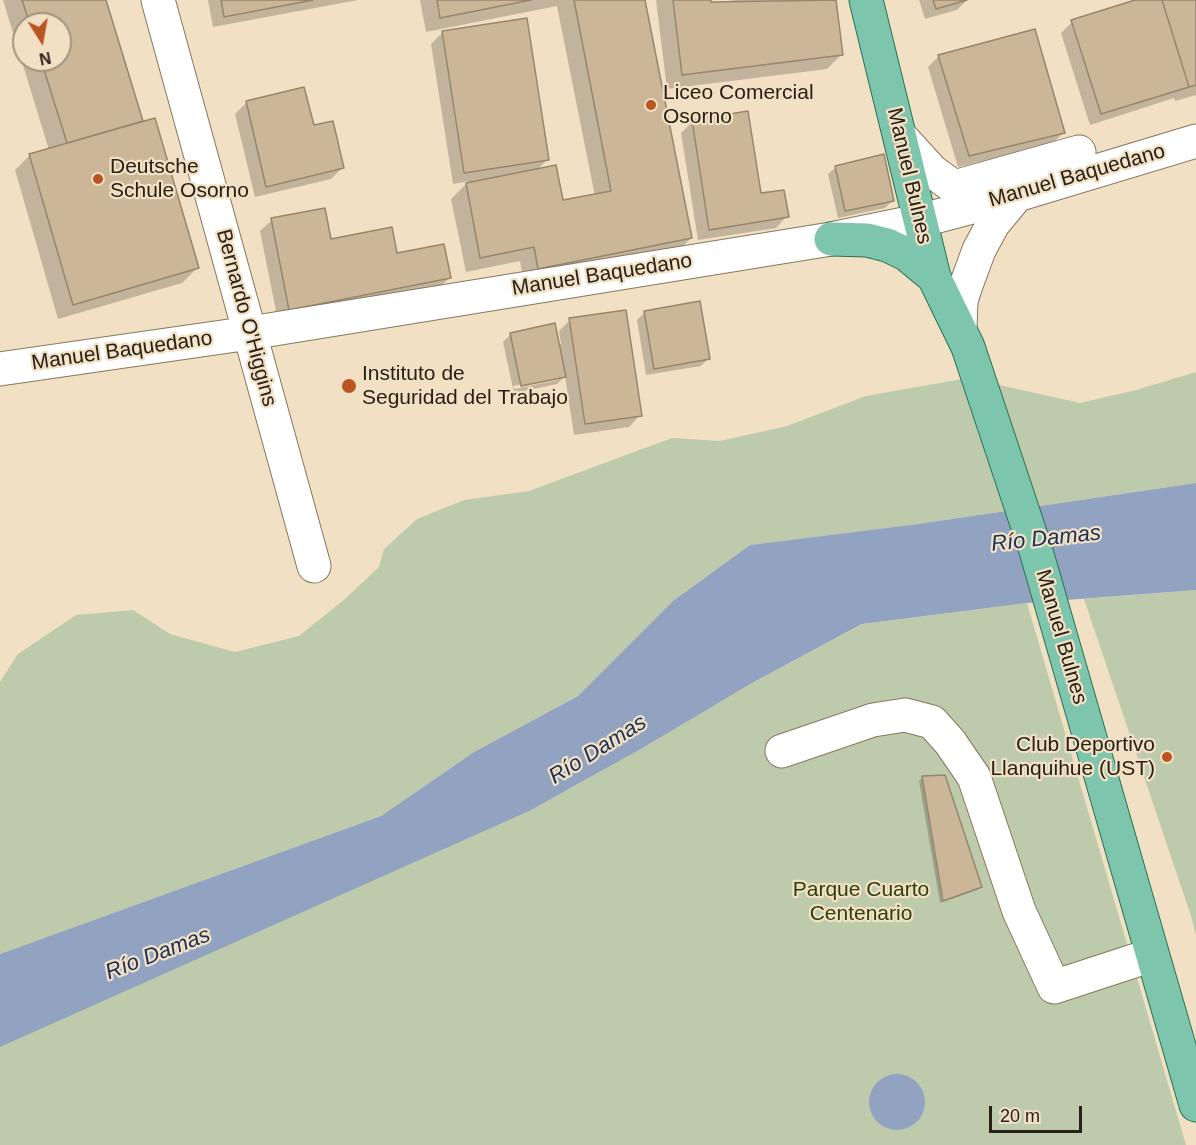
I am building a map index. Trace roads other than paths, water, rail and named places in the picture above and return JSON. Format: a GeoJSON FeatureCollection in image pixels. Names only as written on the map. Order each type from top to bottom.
{"type":"FeatureCollection","features":[{"type":"Feature","properties":{"kind":"main road","name":"Manuel Bulnes"},"geometry":{"type":"LineString","coordinates":[[866,0],[934,278],[964,338],[1036,551],[1196,1105]]}},
{"type":"Feature","properties":{"kind":"main road"},"geometry":{"type":"LineString","coordinates":[[831,238],[867,240],[887,245],[906,254],[934,278]]}},
{"type":"Feature","properties":{"kind":"street","name":"Bernardo O'Higgins"},"geometry":{"type":"LineString","coordinates":[[158,0],[314,566]]}},
{"type":"Feature","properties":{"kind":"street","name":"Manuel Baquedano"},"geometry":{"type":"LineString","coordinates":[[0,369],[250,333],[831,238],[919,221],[1196,119]]}},
{"type":"Feature","properties":{"kind":"street","name":"Manuel Baquedano"},"geometry":{"type":"LineString","coordinates":[[901,137],[932,171],[951,185],[958,186],[1024,184],[1196,141]]}},
{"type":"Feature","properties":{"kind":"street"},"geometry":{"type":"LineString","coordinates":[[964,338],[961,302],[964,288],[979,250],[993,224],[1024,184]]}},
{"type":"Feature","properties":{"kind":"street"},"geometry":{"type":"LineString","coordinates":[[782,751],[873,720],[905,715],[932,722],[950,742],[974,777],[1019,911],[1054,987],[1152,955]]}},
{"type":"Feature","properties":{"kind":"water","name":"Río Damas"},"geometry":{"type":"Polygon","coordinates":[[[1196,483],[1196,590],[1027,603],[862,624],[752,683],[641,749],[529,811],[0,1047],[0,954],[381,816],[474,752],[578,696],[673,601],[750,545],[918,524],[1196,483]]]}},
{"type":"Feature","properties":{"kind":"water"},"geometry":{"type":"Polygon","coordinates":[[[891,1074],[903,1074],[913,1078],[921,1086],[925,1102],[921,1118],[913,1126],[903,1130],[891,1130],[881,1126],[873,1118],[869,1108],[869,1096],[873,1086],[881,1078],[891,1074]]]}},
{"type":"Feature","properties":{"kind":"place","name":"Liceo Comercial Osorno"},"geometry":{"type":"Point","coordinates":[651,105]}},
{"type":"Feature","properties":{"kind":"place","name":"Deutsche Schule Osorno"},"geometry":{"type":"Point","coordinates":[98,179]}},
{"type":"Feature","properties":{"kind":"place","name":"Instituto de Seguridad del Trabajo"},"geometry":{"type":"Point","coordinates":[349,386]}},
{"type":"Feature","properties":{"kind":"place","name":"Club Deportivo Llanquihue (UST)"},"geometry":{"type":"Point","coordinates":[1167,757]}},
{"type":"Feature","properties":{"kind":"park label","name":"Parque Cuarto Centenario"},"geometry":{"type":"Point","coordinates":[861,902]}}]}
